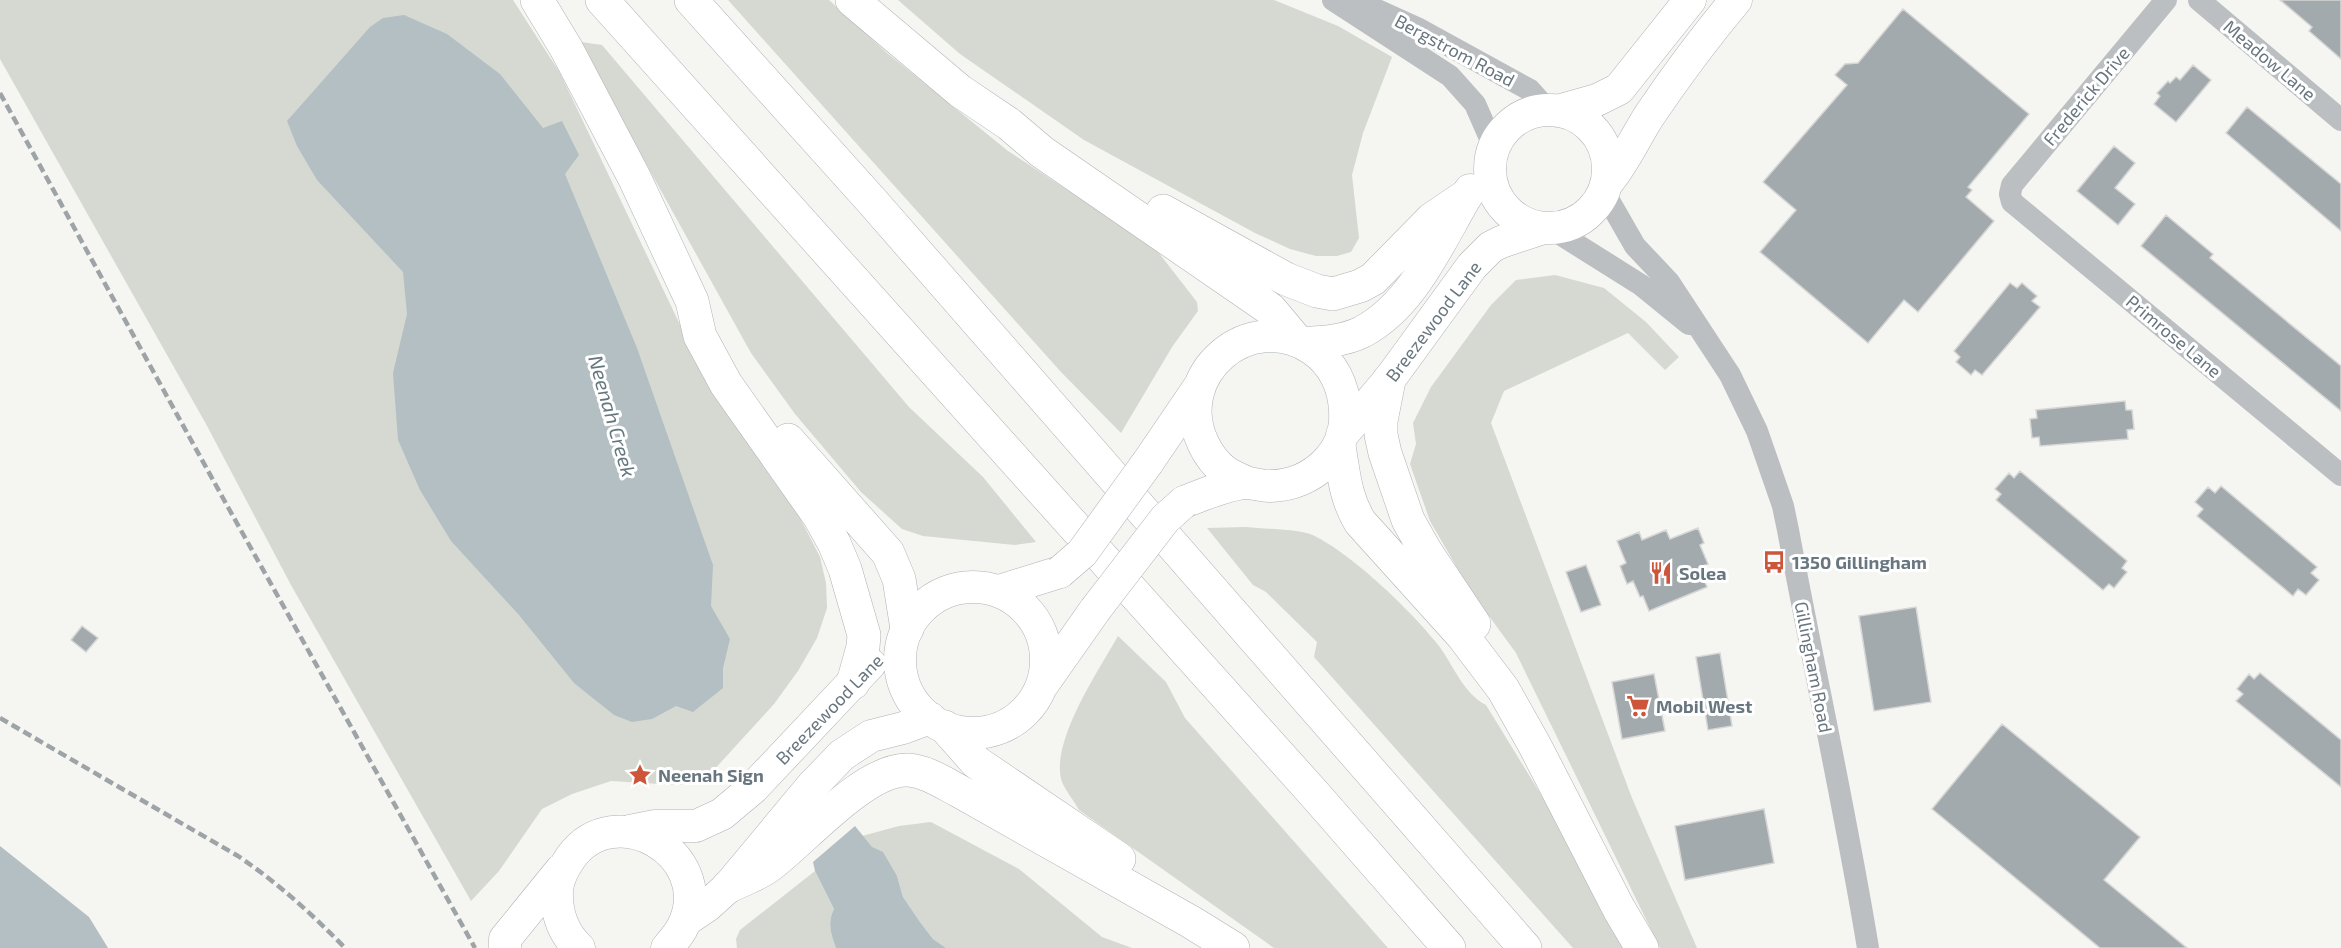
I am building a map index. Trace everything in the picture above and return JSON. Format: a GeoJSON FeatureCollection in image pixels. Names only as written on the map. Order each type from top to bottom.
{"type":"FeatureCollection","features":[{"type":"Feature","properties":{"kind":"highway"},"geometry":{"type":"LineString","coordinates":[[537,0],[566,48],[634,177],[692,300],[700,336],[726,384],[819,516],[845,569],[864,635],[853,683]]}},
{"type":"Feature","properties":{"kind":"highway"},"geometry":{"type":"LineString","coordinates":[[602,0],[1309,788],[1449,948]]}},
{"type":"Feature","properties":{"kind":"highway"},"geometry":{"type":"LineString","coordinates":[[691,0],[871,200],[1525,948]]}},
{"type":"Feature","properties":{"kind":"highway"},"geometry":{"type":"LineString","coordinates":[[852,0],[960,91],[1009,124],[1042,152],[1270,309],[1299,342]]}},
{"type":"Feature","properties":{"kind":"highway"},"geometry":{"type":"LineString","coordinates":[[1009,124],[1049,144],[1185,225],[1286,279],[1333,294],[1360,286],[1373,279],[1432,219],[1466,196]]}},
{"type":"Feature","properties":{"kind":"highway"},"geometry":{"type":"LineString","coordinates":[[692,300],[715,329],[740,374],[776,425],[801,457],[888,553],[899,579],[905,635]]}},
{"type":"Feature","properties":{"kind":"highway"},"geometry":{"type":"LineString","coordinates":[[1389,380],[1381,421],[1381,435],[1408,520],[1426,552],[1490,647],[1518,700],[1534,744]]}},
{"type":"Feature","properties":{"kind":"highway"},"geometry":{"type":"LineString","coordinates":[[1341,441],[1347,496],[1360,522],[1462,635],[1503,689],[1619,909],[1642,948]]}},
{"type":"Feature","properties":{"kind":"highway"},"geometry":{"type":"LineString","coordinates":[[938,723],[976,762],[1249,948]]}},
{"type":"Feature","properties":{"kind":"highway"},"geometry":{"type":"LineString","coordinates":[[728,887],[767,867],[857,791],[897,771],[909,770],[920,772],[959,791],[1233,948]]}},
{"type":"Feature","properties":{"kind":"main road"},"geometry":{"type":"LineString","coordinates":[[999,591],[1060,572],[1082,553],[1148,462],[1200,386],[1211,365],[1228,349],[1249,339],[1272,336],[1299,342],[1337,340],[1361,332],[1385,316],[1416,279],[1449,230],[1491,152],[1516,120],[1532,113],[1597,100],[1619,89],[1690,0]]}},
{"type":"Feature","properties":{"kind":"main road"},"geometry":{"type":"LineString","coordinates":[[1491,152],[1491,179],[1496,196],[1507,211],[1521,222],[1546,229],[1569,225],[1583,218],[1595,206],[1666,92],[1704,39],[1736,0]]}},
{"type":"Feature","properties":{"kind":"main road"},"geometry":{"type":"LineString","coordinates":[[1553,110],[1577,117],[1592,129],[1603,145],[1608,164],[1605,188]]}},
{"type":"Feature","properties":{"kind":"main road","name":"Breezewood Lane"},"geometry":{"type":"LineString","coordinates":[[1341,441],[1389,380],[1472,266],[1501,242],[1546,229]]}},
{"type":"Feature","properties":{"kind":"main road"},"geometry":{"type":"LineString","coordinates":[[1200,386],[1195,409],[1198,433],[1209,454],[1225,471],[1246,482],[1271,486],[1295,482],[1316,472],[1341,441],[1346,414],[1343,392],[1335,372],[1321,355],[1299,342]]}},
{"type":"Feature","properties":{"kind":"main road"},"geometry":{"type":"LineString","coordinates":[[1041,687],[1046,668],[1046,649],[1040,630],[1030,614],[1016,600],[999,591],[978,587],[956,589],[936,597],[920,611],[905,635],[900,658],[902,676],[908,692],[918,707],[938,723],[967,732],[990,730],[1012,722],[1029,707],[1095,610],[1165,519],[1184,502],[1246,482]]}},
{"type":"Feature","properties":{"kind":"main road","name":"Breezewood Lane"},"geometry":{"type":"LineString","coordinates":[[505,948],[505,939],[576,851],[592,839],[610,832],[655,826],[696,825],[722,814],[753,788],[876,657],[905,635]]}},
{"type":"Feature","properties":{"kind":"main road"},"geometry":{"type":"LineString","coordinates":[[680,937],[707,906],[728,887],[812,786],[842,755],[871,736],[938,723]]}},
{"type":"Feature","properties":{"kind":"main road"},"geometry":{"type":"LineString","coordinates":[[630,831],[649,837],[666,847],[679,862],[687,880],[690,900],[680,937]]}},
{"type":"Feature","properties":{"kind":"main road"},"geometry":{"type":"LineString","coordinates":[[564,867],[557,885],[556,904],[560,922],[570,939],[579,948]]}},
{"type":"Feature","properties":{"kind":"street","name":"Bergstrom Road"},"geometry":{"type":"LineString","coordinates":[[1333,0],[1450,76],[1475,104],[1491,152]]}},
{"type":"Feature","properties":{"kind":"street","name":"Bergstrom Road"},"geometry":{"type":"LineString","coordinates":[[1354,0],[1416,28],[1530,90],[1553,110]]}},
{"type":"Feature","properties":{"kind":"street","name":"Frederick Drive"},"geometry":{"type":"LineString","coordinates":[[2010,194],[2012,185],[2166,0]]}},
{"type":"Feature","properties":{"kind":"street","name":"Meadow Lane"},"geometry":{"type":"LineString","coordinates":[[2199,0],[2341,120]]}},
{"type":"Feature","properties":{"kind":"street","name":"Gillingham Road"},"geometry":{"type":"LineString","coordinates":[[1605,188],[1635,246],[1669,282],[1730,375],[1753,422],[1783,506],[1868,948]]}},
{"type":"Feature","properties":{"kind":"street","name":"Primrose Lane"},"geometry":{"type":"LineString","coordinates":[[2010,194],[2012,201],[2341,475]]}},
{"type":"Feature","properties":{"kind":"street","name":"Gillingham Road"},"geometry":{"type":"LineString","coordinates":[[1546,229],[1641,285],[1700,332]]}},
{"type":"Feature","properties":{"kind":"shaded area"},"geometry":{"type":"Polygon","coordinates":[[[0,0],[513,0],[560,73],[693,352],[799,516],[820,557],[826,583],[827,608],[817,638],[798,671],[774,704],[712,772],[695,783],[676,785],[611,781],[572,794],[542,809],[499,871],[471,901],[291,585],[206,424],[0,59],[0,0]]]}},
{"type":"Feature","properties":{"kind":"shaded area"},"geometry":{"type":"Polygon","coordinates":[[[728,0],[829,0],[887,53],[1008,151],[1155,248],[1197,302],[1198,311],[1172,347],[1121,433],[1061,372],[728,0]]]}},
{"type":"Feature","properties":{"kind":"shaded area"},"geometry":{"type":"Polygon","coordinates":[[[898,0],[1274,0],[1338,26],[1392,57],[1363,133],[1352,175],[1359,238],[1351,252],[1337,256],[1316,256],[1290,249],[1255,233],[1084,140],[960,54],[898,0]]]}},
{"type":"Feature","properties":{"kind":"shaded area"},"geometry":{"type":"Polygon","coordinates":[[[574,41],[602,45],[909,407],[983,477],[1036,542],[1015,545],[923,536],[902,529],[861,492],[795,414],[751,353],[604,88],[574,41]]]}},
{"type":"Feature","properties":{"kind":"shaded area"},"geometry":{"type":"Polygon","coordinates":[[[1555,275],[1604,288],[1646,322],[1679,357],[1665,370],[1628,333],[1504,391],[1491,423],[1632,798],[1697,948],[1660,948],[1516,653],[1470,590],[1430,521],[1410,464],[1416,444],[1413,423],[1431,387],[1491,305],[1516,280],[1555,275]]]}},
{"type":"Feature","properties":{"kind":"shaded area"},"geometry":{"type":"Polygon","coordinates":[[[1246,527],[1304,532],[1325,542],[1359,566],[1424,628],[1470,693],[1486,705],[1543,798],[1623,948],[1573,948],[1314,657],[1317,642],[1266,592],[1253,585],[1207,528],[1246,527]]]}},
{"type":"Feature","properties":{"kind":"shaded area"},"geometry":{"type":"Polygon","coordinates":[[[1118,636],[1166,682],[1185,718],[1388,948],[1274,948],[1079,810],[1062,782],[1060,766],[1063,748],[1078,707],[1118,636]]]}},
{"type":"Feature","properties":{"kind":"shaded area"},"geometry":{"type":"Polygon","coordinates":[[[931,822],[1019,869],[1102,937],[1132,948],[946,948],[933,939],[920,922],[903,897],[897,876],[862,836],[899,826],[931,822]]]}},
{"type":"Feature","properties":{"kind":"shaded area"},"geometry":{"type":"Polygon","coordinates":[[[815,871],[834,909],[830,924],[836,948],[737,948],[736,939],[740,930],[815,871]]]}},
{"type":"Feature","properties":{"kind":"water","name":"Neenah Creek"},"geometry":{"type":"Polygon","coordinates":[[[404,15],[447,34],[500,74],[543,128],[562,121],[579,155],[565,174],[637,348],[713,565],[711,606],[730,639],[723,668],[723,688],[693,712],[676,706],[652,719],[632,722],[614,715],[574,683],[519,615],[451,541],[420,490],[398,440],[393,373],[407,314],[403,272],[317,180],[297,146],[287,121],[370,27],[383,18],[404,15]]]}},
{"type":"Feature","properties":{"kind":"water"},"geometry":{"type":"Polygon","coordinates":[[[855,826],[872,847],[883,852],[897,876],[903,897],[933,939],[946,948],[836,948],[830,924],[834,909],[815,871],[813,862],[855,826]]]}},
{"type":"Feature","properties":{"kind":"water"},"geometry":{"type":"Polygon","coordinates":[[[0,846],[89,917],[108,948],[0,948],[0,846]]]}},
{"type":"Feature","properties":{"kind":"building"},"geometry":{"type":"Polygon","coordinates":[[[2280,0],[2341,0],[2341,59],[2309,31],[2312,27],[2280,0]]]}},
{"type":"Feature","properties":{"kind":"building"},"geometry":{"type":"Polygon","coordinates":[[[1903,9],[2029,114],[1968,187],[1972,190],[1966,197],[1994,221],[1918,312],[1904,300],[1868,343],[1760,252],[1796,210],[1763,182],[1847,85],[1835,75],[1845,64],[1858,63],[1903,9]]]}},
{"type":"Feature","properties":{"kind":"building"},"geometry":{"type":"Polygon","coordinates":[[[2193,65],[2211,80],[2176,122],[2154,104],[2160,96],[2157,93],[2168,81],[2170,83],[2176,77],[2180,80],[2193,65]]]}},
{"type":"Feature","properties":{"kind":"building"},"geometry":{"type":"Polygon","coordinates":[[[2247,107],[2341,184],[2341,231],[2226,133],[2247,107]]]}},
{"type":"Feature","properties":{"kind":"building"},"geometry":{"type":"Polygon","coordinates":[[[2114,146],[2135,163],[2115,188],[2135,204],[2118,225],[2077,191],[2114,146]]]}},
{"type":"Feature","properties":{"kind":"building"},"geometry":{"type":"Polygon","coordinates":[[[2166,215],[2213,254],[2210,258],[2341,366],[2341,411],[2141,246],[2166,215]]]}},
{"type":"Feature","properties":{"kind":"building"},"geometry":{"type":"Polygon","coordinates":[[[2010,283],[2017,288],[2022,283],[2037,296],[2032,301],[2040,307],[1982,375],[1975,370],[1971,375],[1956,362],[1960,357],[1954,351],[2010,283]]]}},
{"type":"Feature","properties":{"kind":"building"},"geometry":{"type":"Polygon","coordinates":[[[2125,401],[2126,410],[2132,410],[2134,429],[2127,430],[2128,439],[2040,446],[2039,437],[2032,438],[2030,419],[2037,418],[2036,410],[2125,401]]]}},
{"type":"Feature","properties":{"kind":"building"},"geometry":{"type":"Polygon","coordinates":[[[2020,471],[2127,561],[2122,568],[2127,572],[2114,588],[2109,584],[2103,590],[1996,500],[2001,494],[1995,489],[2009,473],[2014,478],[2020,471]]]}},
{"type":"Feature","properties":{"kind":"building"},"geometry":{"type":"Polygon","coordinates":[[[2221,486],[2317,567],[2311,573],[2319,580],[2306,595],[2298,589],[2293,596],[2197,516],[2203,509],[2195,502],[2208,487],[2215,493],[2221,486]]]}},
{"type":"Feature","properties":{"kind":"building","name":"Solea"},"geometry":{"type":"Polygon","coordinates":[[[1698,528],[1704,543],[1700,545],[1708,564],[1699,568],[1707,587],[1649,611],[1633,581],[1627,584],[1620,566],[1626,563],[1617,541],[1639,532],[1642,540],[1666,530],[1670,539],[1698,528]]]}},
{"type":"Feature","properties":{"kind":"building"},"geometry":{"type":"Polygon","coordinates":[[[1586,565],[1601,605],[1581,612],[1566,572],[1586,565]]]}},
{"type":"Feature","properties":{"kind":"building"},"geometry":{"type":"Polygon","coordinates":[[[1916,607],[1931,702],[1874,711],[1859,616],[1916,607]]]}},
{"type":"Feature","properties":{"kind":"building"},"geometry":{"type":"Polygon","coordinates":[[[82,626],[98,638],[86,652],[71,640],[82,626]]]}},
{"type":"Feature","properties":{"kind":"building"},"geometry":{"type":"Polygon","coordinates":[[[1720,653],[1732,726],[1708,730],[1696,657],[1720,653]]]}},
{"type":"Feature","properties":{"kind":"building"},"geometry":{"type":"Polygon","coordinates":[[[2260,673],[2341,740],[2341,787],[2236,701],[2243,694],[2237,689],[2249,674],[2254,679],[2260,673]]]}},
{"type":"Feature","properties":{"kind":"building","name":"Mobil West"},"geometry":{"type":"Polygon","coordinates":[[[1654,674],[1665,731],[1622,739],[1612,682],[1654,674]]]}},
{"type":"Feature","properties":{"kind":"building"},"geometry":{"type":"Polygon","coordinates":[[[2002,724],[2140,837],[2104,880],[2187,948],[2100,948],[1932,809],[2002,724]]]}},
{"type":"Feature","properties":{"kind":"building"},"geometry":{"type":"Polygon","coordinates":[[[1764,809],[1774,863],[1685,880],[1675,826],[1764,809]]]}},
{"type":"Feature","properties":{"kind":"railway"},"geometry":{"type":"LineString","coordinates":[[0,93],[229,509],[475,948]]}},
{"type":"Feature","properties":{"kind":"railway"},"geometry":{"type":"LineString","coordinates":[[0,718],[238,856],[294,899],[345,948]]}},
{"type":"Feature","properties":{"kind":"place","name":"1350 Gillingham"},"geometry":{"type":"Point","coordinates":[1774,562]}},
{"type":"Feature","properties":{"kind":"place","name":"Solea"},"geometry":{"type":"Point","coordinates":[1661,573]}},
{"type":"Feature","properties":{"kind":"place","name":"Mobil West"},"geometry":{"type":"Point","coordinates":[1638,706]}},
{"type":"Feature","properties":{"kind":"place","name":"Neenah Sign"},"geometry":{"type":"Point","coordinates":[640,775]}}]}
